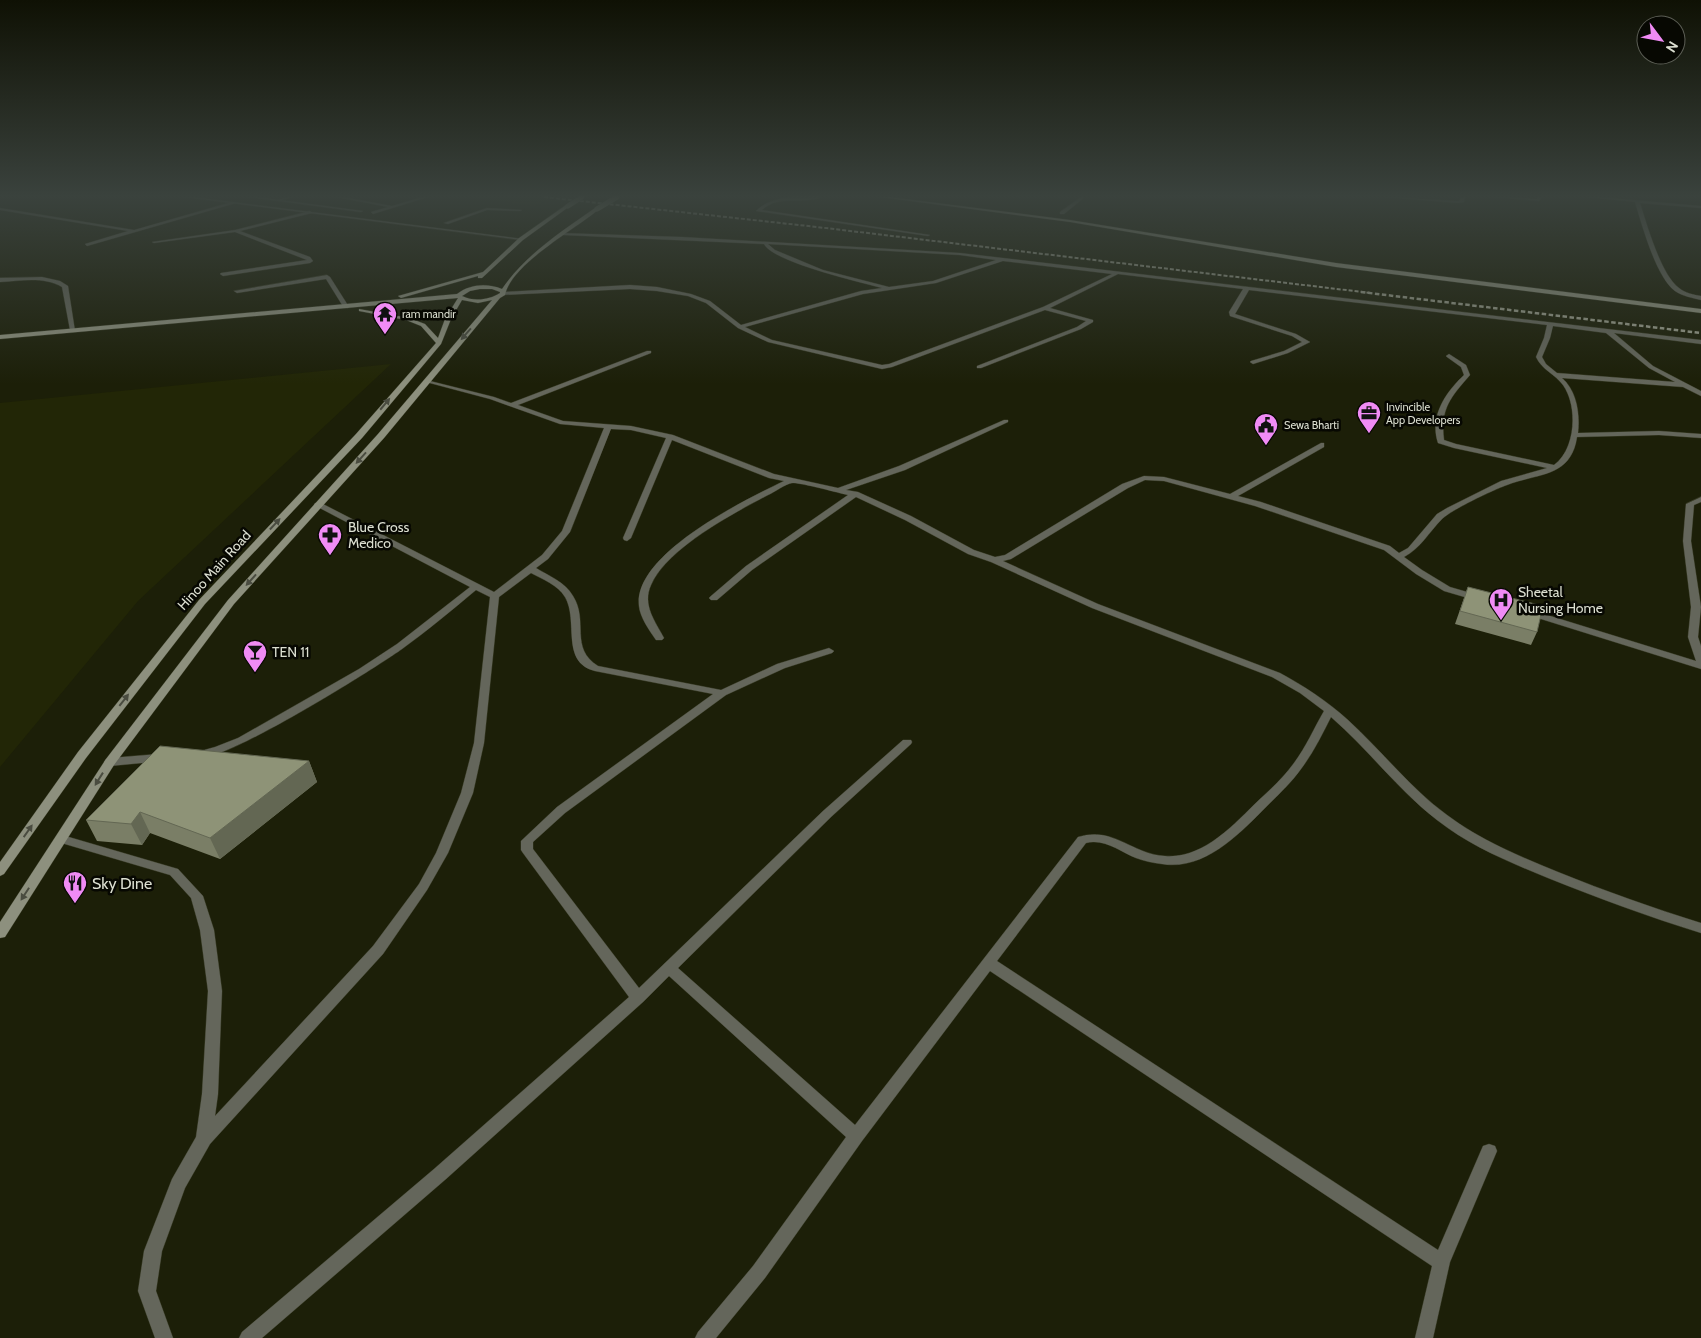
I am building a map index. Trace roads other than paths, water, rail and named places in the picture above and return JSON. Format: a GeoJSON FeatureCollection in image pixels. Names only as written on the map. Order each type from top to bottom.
{"type":"FeatureCollection","features":[{"type":"Feature","properties":{"kind":"main road"},"geometry":{"type":"LineString","coordinates":[[470,289],[499,259]]}},
{"type":"Feature","properties":{"kind":"main road"},"geometry":{"type":"LineString","coordinates":[[0,933],[110,762],[231,602],[428,381],[442,361],[501,294],[511,277],[532,259]]}},
{"type":"Feature","properties":{"kind":"main road"},"geometry":{"type":"LineString","coordinates":[[1303,259],[1701,311]]}},
{"type":"Feature","properties":{"kind":"main road"},"geometry":{"type":"LineString","coordinates":[[1338,259],[1701,305]]}},
{"type":"Feature","properties":{"kind":"main road"},"geometry":{"type":"LineString","coordinates":[[346,307],[411,294],[484,273]]}},
{"type":"Feature","properties":{"kind":"main road"},"geometry":{"type":"LineString","coordinates":[[460,297],[462,292],[470,289],[490,287],[501,294]]}},
{"type":"Feature","properties":{"kind":"main road"},"geometry":{"type":"LineString","coordinates":[[0,337],[460,297],[476,301],[501,294]]}},
{"type":"Feature","properties":{"kind":"main road","name":"Hinoo Main Road"},"geometry":{"type":"LineString","coordinates":[[0,871],[82,754],[202,602],[359,436],[439,343],[448,319],[460,297]]}},
{"type":"Feature","properties":{"kind":"main road"},"geometry":{"type":"LineString","coordinates":[[346,307],[407,318],[423,325],[439,343]]}},
{"type":"Feature","properties":{"kind":"street"},"geometry":{"type":"LineString","coordinates":[[223,274],[310,261],[309,259]]}},
{"type":"Feature","properties":{"kind":"street"},"geometry":{"type":"LineString","coordinates":[[793,259],[821,271],[889,288]]}},
{"type":"Feature","properties":{"kind":"street"},"geometry":{"type":"LineString","coordinates":[[740,326],[863,292],[934,282],[1004,259]]}},
{"type":"Feature","properties":{"kind":"street"},"geometry":{"type":"LineString","coordinates":[[1009,259],[1701,342]]}},
{"type":"Feature","properties":{"kind":"street"},"geometry":{"type":"LineString","coordinates":[[1659,259],[1672,286],[1680,292],[1701,298]]}},
{"type":"Feature","properties":{"kind":"street"},"geometry":{"type":"LineString","coordinates":[[501,294],[630,287],[657,289],[708,302],[757,336],[783,345],[872,365],[890,366],[1046,308],[1120,272]]}},
{"type":"Feature","properties":{"kind":"street"},"geometry":{"type":"LineString","coordinates":[[237,291],[327,277],[346,307]]}},
{"type":"Feature","properties":{"kind":"street"},"geometry":{"type":"LineString","coordinates":[[0,280],[46,279],[58,281],[65,286],[73,330]]}},
{"type":"Feature","properties":{"kind":"street"},"geometry":{"type":"LineString","coordinates":[[1247,288],[1232,315],[1294,334],[1307,342],[1286,352],[1253,362]]}},
{"type":"Feature","properties":{"kind":"street"},"geometry":{"type":"LineString","coordinates":[[979,367],[1091,322],[1046,308]]}},
{"type":"Feature","properties":{"kind":"street"},"geometry":{"type":"LineString","coordinates":[[1399,556],[1411,550],[1440,516],[1450,510],[1504,483],[1555,468],[1567,459],[1574,435],[1574,408],[1570,392],[1566,385],[1538,358],[1547,338],[1550,325]]}},
{"type":"Feature","properties":{"kind":"street"},"geometry":{"type":"LineString","coordinates":[[1609,332],[1651,367],[1701,394]]}},
{"type":"Feature","properties":{"kind":"street"},"geometry":{"type":"LineString","coordinates":[[511,405],[649,352]]}},
{"type":"Feature","properties":{"kind":"street"},"geometry":{"type":"LineString","coordinates":[[1449,356],[1466,367],[1468,371],[1467,375],[1443,403],[1440,418],[1441,441],[1454,446],[1555,468]]}},
{"type":"Feature","properties":{"kind":"street"},"geometry":{"type":"LineString","coordinates":[[1555,375],[1683,385]]}},
{"type":"Feature","properties":{"kind":"street"},"geometry":{"type":"LineString","coordinates":[[428,381],[511,405],[562,423],[631,428],[670,437],[772,476],[855,494],[908,518],[971,552],[994,560],[1095,606],[1276,675],[1302,689],[1330,710],[1442,818],[1474,839],[1517,860],[1608,898],[1701,928]]}},
{"type":"Feature","properties":{"kind":"street"},"geometry":{"type":"LineString","coordinates":[[840,490],[902,468],[1006,422]]}},
{"type":"Feature","properties":{"kind":"street"},"geometry":{"type":"LineString","coordinates":[[164,1338],[147,1292],[153,1251],[178,1184],[204,1139],[378,950],[423,887],[442,853],[467,793],[478,743],[488,670],[495,596],[545,557],[566,532],[608,426]]}},
{"type":"Feature","properties":{"kind":"street"},"geometry":{"type":"LineString","coordinates":[[1574,435],[1659,433],[1701,436]]}},
{"type":"Feature","properties":{"kind":"street"},"geometry":{"type":"LineString","coordinates":[[627,538],[670,437]]}},
{"type":"Feature","properties":{"kind":"street"},"geometry":{"type":"LineString","coordinates":[[1230,497],[1321,444]]}},
{"type":"Feature","properties":{"kind":"street"},"geometry":{"type":"LineString","coordinates":[[994,560],[1008,557],[1125,486],[1144,478],[1164,478],[1230,497],[1387,548],[1419,572],[1447,588],[1491,602]]}},
{"type":"Feature","properties":{"kind":"street"},"geometry":{"type":"LineString","coordinates":[[659,638],[643,606],[643,596],[659,567],[682,544],[721,516],[790,481]]}},
{"type":"Feature","properties":{"kind":"street"},"geometry":{"type":"LineString","coordinates":[[714,598],[749,568],[855,494]]}},
{"type":"Feature","properties":{"kind":"street"},"geometry":{"type":"LineString","coordinates":[[1701,499],[1690,504],[1688,510],[1687,541],[1696,593],[1698,622],[1693,637],[1701,661]]}},
{"type":"Feature","properties":{"kind":"street"},"geometry":{"type":"LineString","coordinates":[[318,505],[495,596]]}},
{"type":"Feature","properties":{"kind":"street"},"geometry":{"type":"LineString","coordinates":[[531,569],[568,595],[575,609],[578,651],[580,658],[585,664],[595,668],[722,693]]}},
{"type":"Feature","properties":{"kind":"street"},"geometry":{"type":"LineString","coordinates":[[189,756],[219,750],[242,740],[363,671],[400,646],[476,586]]}},
{"type":"Feature","properties":{"kind":"street"},"geometry":{"type":"LineString","coordinates":[[1518,609],[1701,666]]}},
{"type":"Feature","properties":{"kind":"street"},"geometry":{"type":"LineString","coordinates":[[638,998],[532,858],[527,850],[527,841],[561,810],[722,693],[781,666],[830,651]]}},
{"type":"Feature","properties":{"kind":"street"},"geometry":{"type":"LineString","coordinates":[[704,1338],[758,1272],[856,1136],[1082,840],[1094,837],[1102,839],[1162,862],[1189,858],[1209,849],[1232,835],[1286,780],[1301,760],[1330,710]]}},
{"type":"Feature","properties":{"kind":"street"},"geometry":{"type":"LineString","coordinates":[[248,1338],[440,1174],[638,998],[826,814],[907,742]]}},
{"type":"Feature","properties":{"kind":"street"},"geometry":{"type":"LineString","coordinates":[[110,762],[169,757]]}},
{"type":"Feature","properties":{"kind":"street"},"geometry":{"type":"LineString","coordinates":[[62,839],[174,872],[197,896],[207,930],[215,990],[210,1094],[204,1139]]}},
{"type":"Feature","properties":{"kind":"street"},"geometry":{"type":"LineString","coordinates":[[988,963],[1441,1262]]}},
{"type":"Feature","properties":{"kind":"street"},"geometry":{"type":"LineString","coordinates":[[669,968],[856,1136]]}},
{"type":"Feature","properties":{"kind":"street"},"geometry":{"type":"LineString","coordinates":[[1424,1338],[1441,1262],[1489,1152]]}},
{"type":"Feature","properties":{"kind":"railway"},"geometry":{"type":"LineString","coordinates":[[1089,259],[1371,293]]}},
{"type":"Feature","properties":{"kind":"railway"},"geometry":{"type":"LineString","coordinates":[[1361,292],[1701,333]]}},
{"type":"Feature","properties":{"kind":"place","name":"ram mandir"},"geometry":{"type":"Point","coordinates":[385,335]}},
{"type":"Feature","properties":{"kind":"place","name":"Invincible App Developers"},"geometry":{"type":"Point","coordinates":[1369,434]}},
{"type":"Feature","properties":{"kind":"place","name":"Sewa Bharti"},"geometry":{"type":"Point","coordinates":[1266,446]}},
{"type":"Feature","properties":{"kind":"place","name":"Blue Cross Medico"},"geometry":{"type":"Point","coordinates":[330,556]}},
{"type":"Feature","properties":{"kind":"place","name":"Sheetal Nursing Home"},"geometry":{"type":"Point","coordinates":[1501,621]}},
{"type":"Feature","properties":{"kind":"place","name":"TEN 11"},"geometry":{"type":"Point","coordinates":[255,673]}},
{"type":"Feature","properties":{"kind":"place","name":"Sky Dine"},"geometry":{"type":"Point","coordinates":[75,904]}}]}
